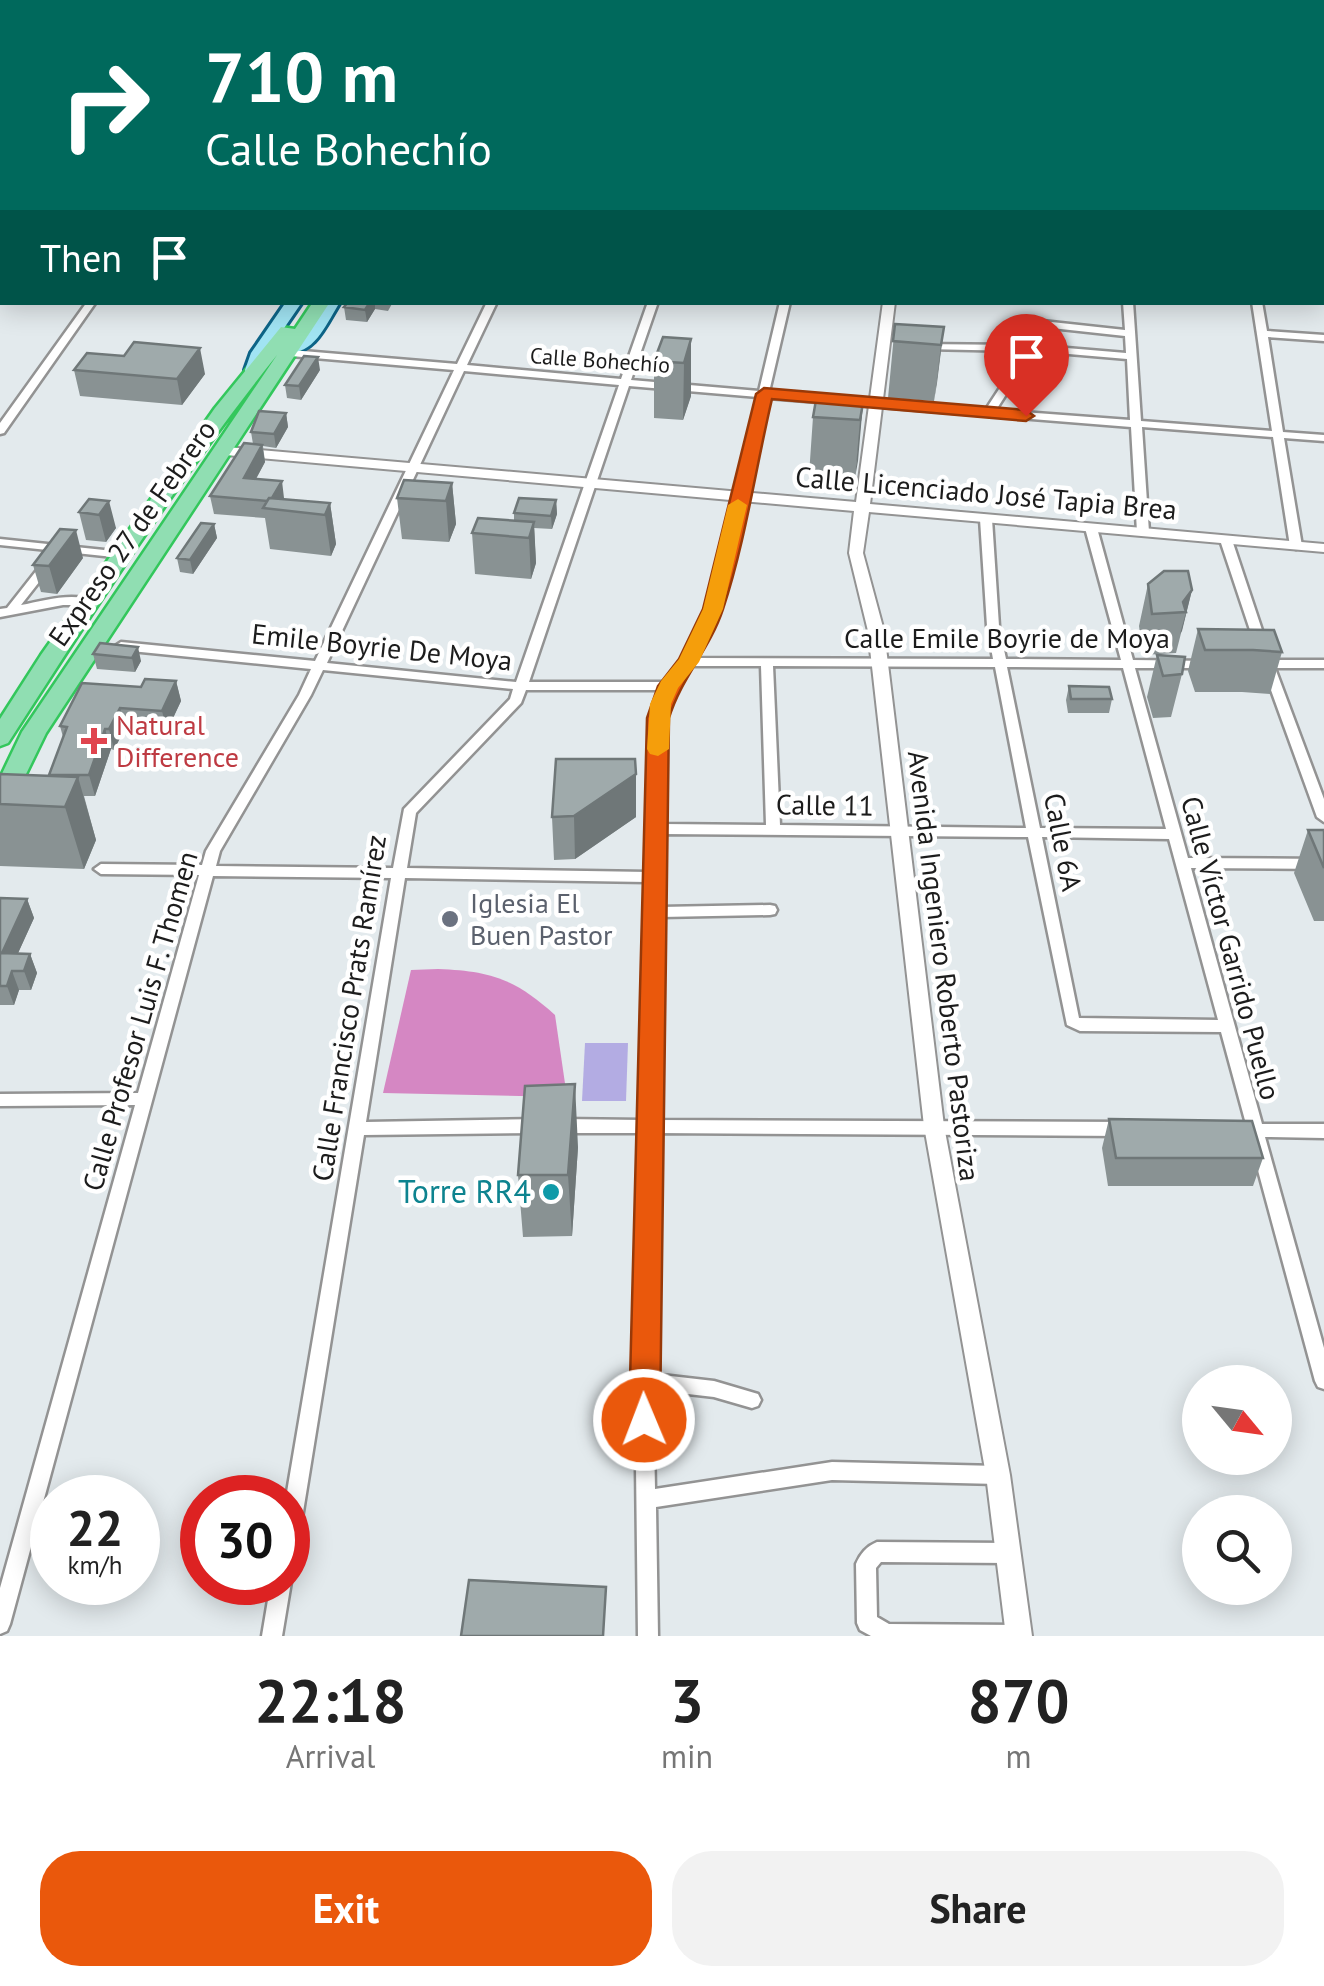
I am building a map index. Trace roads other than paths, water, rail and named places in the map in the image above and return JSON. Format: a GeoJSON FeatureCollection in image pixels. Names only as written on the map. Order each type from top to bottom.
{"type":"FeatureCollection","features":[{"type":"Feature","properties":{"kind":"highway","name":"Expreso 27 de Febrero"},"geometry":{"type":"LineString","coordinates":[[0,738],[89,602],[253,370],[270,354],[306,305]]}},
{"type":"Feature","properties":{"kind":"highway","name":"Expreso 27 de Febrero"},"geometry":{"type":"LineString","coordinates":[[0,803],[34,732],[226,451],[320,305]]}},
{"type":"Feature","properties":{"kind":"main road"},"geometry":{"type":"LineString","coordinates":[[253,370],[259,353],[292,305]]}},
{"type":"Feature","properties":{"kind":"main road"},"geometry":{"type":"LineString","coordinates":[[292,351],[306,342],[330,305]]}},
{"type":"Feature","properties":{"kind":"street"},"geometry":{"type":"LineString","coordinates":[[0,431],[90,305]]}},
{"type":"Feature","properties":{"kind":"street","name":"Calle Profesor Luis F. Thomen"},"geometry":{"type":"LineString","coordinates":[[0,1624],[219,837],[319,666],[491,305]]}},
{"type":"Feature","properties":{"kind":"street","name":"Calle Francisco Prats Ramírez"},"geometry":{"type":"LineString","coordinates":[[299,1475],[409,812],[516,700],[652,305]]}},
{"type":"Feature","properties":{"kind":"street"},"geometry":{"type":"LineString","coordinates":[[648,1636],[644,1381],[658,718],[668,686],[689,662],[713,609],[784,305]]}},
{"type":"Feature","properties":{"kind":"street","name":"Avenida Ingeniero Roberto Pastoriza"},"geometry":{"type":"LineString","coordinates":[[889,305],[857,566],[876,632],[896,831],[934,1126],[998,1475],[1018,1636]]}},
{"type":"Feature","properties":{"kind":"street"},"geometry":{"type":"LineString","coordinates":[[1128,305],[1143,532]]}},
{"type":"Feature","properties":{"kind":"street"},"geometry":{"type":"LineString","coordinates":[[1257,305],[1296,546]]}},
{"type":"Feature","properties":{"kind":"street"},"geometry":{"type":"LineString","coordinates":[[1024,322],[1131,334]]}},
{"type":"Feature","properties":{"kind":"street"},"geometry":{"type":"LineString","coordinates":[[1262,334],[1324,338]]}},
{"type":"Feature","properties":{"kind":"street"},"geometry":{"type":"LineString","coordinates":[[883,345],[1031,348],[1132,357]]}},
{"type":"Feature","properties":{"kind":"street"},"geometry":{"type":"LineString","coordinates":[[989,412],[1031,348]]}},
{"type":"Feature","properties":{"kind":"street","name":"Calle Bohechío"},"geometry":{"type":"LineString","coordinates":[[292,351],[460,370],[1324,438]]}},
{"type":"Feature","properties":{"kind":"street","name":"Calle Licenciado José Tapia Brea"},"geometry":{"type":"LineString","coordinates":[[226,451],[1324,548]]}},
{"type":"Feature","properties":{"kind":"street","name":"Calle 6A"},"geometry":{"type":"LineString","coordinates":[[986,519],[993,626],[1072,1022],[1226,1026]]}},
{"type":"Feature","properties":{"kind":"street","name":"Calle Víctor Garrido Puello"},"geometry":{"type":"LineString","coordinates":[[1091,528],[1255,1130],[1314,1310],[1324,1381]]}},
{"type":"Feature","properties":{"kind":"street"},"geometry":{"type":"LineString","coordinates":[[1226,540],[1324,817]]}},
{"type":"Feature","properties":{"kind":"street"},"geometry":{"type":"LineString","coordinates":[[0,542],[123,555]]}},
{"type":"Feature","properties":{"kind":"street"},"geometry":{"type":"LineString","coordinates":[[6,611],[60,546]]}},
{"type":"Feature","properties":{"kind":"street"},"geometry":{"type":"LineString","coordinates":[[6,611],[63,601],[89,602]]}},
{"type":"Feature","properties":{"kind":"street","name":"Emile Boyrie De Moya"},"geometry":{"type":"LineString","coordinates":[[92,643],[521,686],[668,686]]}},
{"type":"Feature","properties":{"kind":"street","name":"Calle Emile Boyrie de Moya"},"geometry":{"type":"LineString","coordinates":[[689,662],[1232,664]]}},
{"type":"Feature","properties":{"kind":"street"},"geometry":{"type":"LineString","coordinates":[[767,662],[773,829]]}},
{"type":"Feature","properties":{"kind":"street"},"geometry":{"type":"LineString","coordinates":[[1250,664],[1324,664]]}},
{"type":"Feature","properties":{"kind":"street","name":"Calle 11"},"geometry":{"type":"LineString","coordinates":[[655,830],[1174,834]]}},
{"type":"Feature","properties":{"kind":"street"},"geometry":{"type":"LineString","coordinates":[[1182,862],[1324,864]]}},
{"type":"Feature","properties":{"kind":"street"},"geometry":{"type":"LineString","coordinates":[[101,869],[654,878]]}},
{"type":"Feature","properties":{"kind":"street"},"geometry":{"type":"LineString","coordinates":[[654,912],[770,910]]}},
{"type":"Feature","properties":{"kind":"street"},"geometry":{"type":"LineString","coordinates":[[0,1100],[144,1099]]}},
{"type":"Feature","properties":{"kind":"street"},"geometry":{"type":"LineString","coordinates":[[356,1129],[648,1125],[1142,1129]]}},
{"type":"Feature","properties":{"kind":"street"},"geometry":{"type":"LineString","coordinates":[[1218,1130],[1324,1132]]}},
{"type":"Feature","properties":{"kind":"street"},"geometry":{"type":"LineString","coordinates":[[644,1381],[714,1390],[752,1400]]}},
{"type":"Feature","properties":{"kind":"street"},"geometry":{"type":"LineString","coordinates":[[646,1499],[832,1472],[998,1475]]}},
{"type":"Feature","properties":{"kind":"street"},"geometry":{"type":"LineString","coordinates":[[1008,1553],[877,1552],[866,1564],[868,1623],[887,1634],[1018,1636]]}},
{"type":"Feature","properties":{"kind":"street"},"geometry":{"type":"LineString","coordinates":[[272,1636],[277,1605]]}},
{"type":"Feature","properties":{"kind":"place","name":"Natural Difference"},"geometry":{"type":"Point","coordinates":[94,741]}},
{"type":"Feature","properties":{"kind":"place","name":"Iglesia El Buen Pastor"},"geometry":{"type":"Point","coordinates":[450,919]}},
{"type":"Feature","properties":{"kind":"place","name":"Torre RR4"},"geometry":{"type":"Point","coordinates":[551,1192]}}]}
